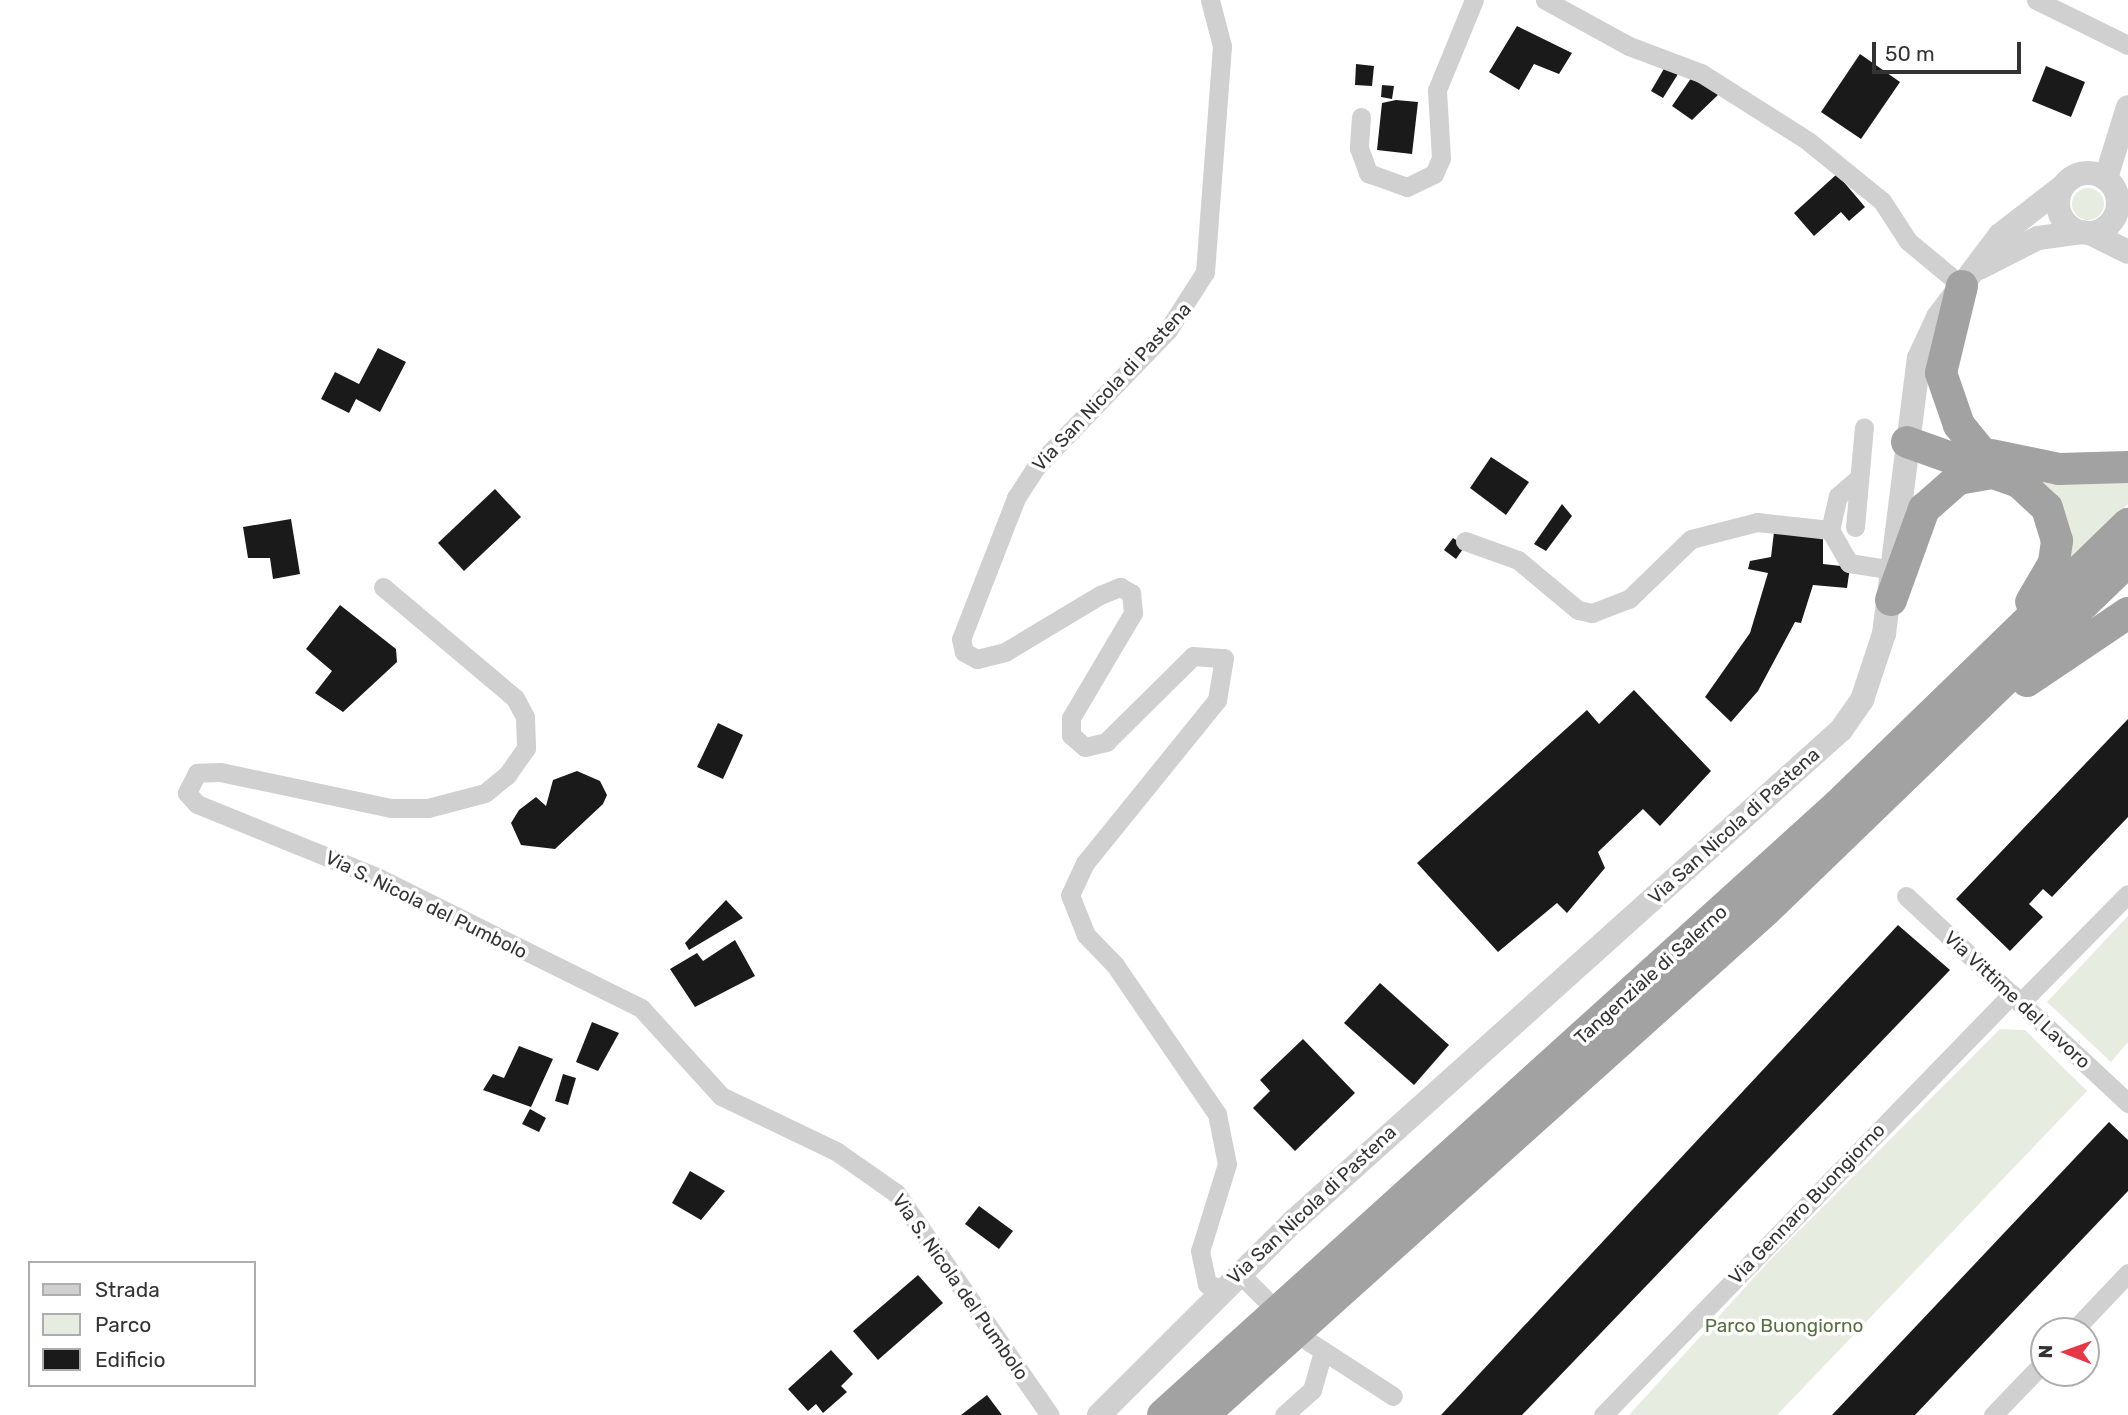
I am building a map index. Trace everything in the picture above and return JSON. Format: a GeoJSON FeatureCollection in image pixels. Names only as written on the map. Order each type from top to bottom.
{"type":"FeatureCollection","features":[{"type":"Feature","properties":{"kind":"highway"},"geometry":{"type":"LineString","coordinates":[[1970,277],[1941,373],[1959,425],[1986,461]]}},
{"type":"Feature","properties":{"kind":"highway"},"geometry":{"type":"LineString","coordinates":[[1908,434],[1986,461],[2019,482],[2047,508],[2057,541],[2048,582],[1949,699]]}},
{"type":"Feature","properties":{"kind":"highway"},"geometry":{"type":"LineString","coordinates":[[1893,585],[1924,509],[1958,479],[1986,461],[2059,468],[2128,467]]}},
{"type":"Feature","properties":{"kind":"highway","name":"Tangenziale di Salerno"},"geometry":{"type":"LineString","coordinates":[[1163,1415],[1949,699],[2128,524]]}},
{"type":"Feature","properties":{"kind":"highway","name":"Tangenziale di Salerno"},"geometry":{"type":"LineString","coordinates":[[1203,1415],[1700,971],[1985,703],[2128,561]]}},
{"type":"Feature","properties":{"kind":"highway"},"geometry":{"type":"LineString","coordinates":[[1985,703],[2128,612]]}},
{"type":"Feature","properties":{"kind":"street","name":"Via San Nicola di Pastena"},"geometry":{"type":"LineString","coordinates":[[1210,0],[1222,46],[1205,272],[1167,330],[1036,467],[1016,498],[961,639],[964,652],[977,659],[1005,652],[1100,595],[1120,587],[1131,593],[1133,613],[1070,718],[1071,735],[1084,747],[1106,742],[1194,656],[1224,658],[1217,700],[1085,863],[1070,895],[1086,935],[1115,965],[1217,1114],[1227,1164],[1200,1251],[1208,1284],[1231,1281],[1841,730],[1866,690],[1893,585],[1908,434],[1919,358],[1970,277],[2016,218],[2069,181],[2124,115]]}},
{"type":"Feature","properties":{"kind":"street"},"geometry":{"type":"LineString","coordinates":[[1361,117],[1359,148],[1368,173],[1407,187],[1434,174],[1441,158],[1437,90],[1474,0]]}},
{"type":"Feature","properties":{"kind":"street"},"geometry":{"type":"LineString","coordinates":[[1545,0],[1629,46],[1701,73],[1808,141],[1882,201],[1908,241],[1970,277],[2038,238],[2086,233],[2107,226],[2118,210],[2108,180],[2124,115]]}},
{"type":"Feature","properties":{"kind":"street"},"geometry":{"type":"LineString","coordinates":[[2036,0],[2128,45]]}},
{"type":"Feature","properties":{"kind":"street"},"geometry":{"type":"LineString","coordinates":[[2108,180],[2069,181],[2062,218],[2086,233],[2128,252]]}},
{"type":"Feature","properties":{"kind":"street"},"geometry":{"type":"LineString","coordinates":[[2108,180],[2128,206]]}},
{"type":"Feature","properties":{"kind":"street"},"geometry":{"type":"LineString","coordinates":[[1855,527],[1864,426]]}},
{"type":"Feature","properties":{"kind":"street"},"geometry":{"type":"LineString","coordinates":[[1859,478],[1838,496],[1830,530],[1849,563],[1893,585]]}},
{"type":"Feature","properties":{"kind":"street"},"geometry":{"type":"LineString","coordinates":[[1465,541],[1518,560],[1578,610],[1592,614],[1629,599],[1702,533],[1757,522],[1830,530]]}},
{"type":"Feature","properties":{"kind":"street","name":"Via S. Nicola del Pumbolo"},"geometry":{"type":"LineString","coordinates":[[383,587],[515,698],[524,717],[526,748],[507,775],[485,793],[428,808],[391,808],[220,772],[197,773],[187,793],[197,804],[379,878],[641,1008],[721,1096],[836,1151],[896,1192],[1050,1415]]}},
{"type":"Feature","properties":{"kind":"street","name":"Via Gennaro Buongiorno"},"geometry":{"type":"LineString","coordinates":[[1603,1415],[2016,998],[2128,894]]}},
{"type":"Feature","properties":{"kind":"street","name":"Via Vittime del Lavoro"},"geometry":{"type":"LineString","coordinates":[[1906,896],[2128,1103]]}},
{"type":"Feature","properties":{"kind":"street"},"geometry":{"type":"LineString","coordinates":[[2086,1317],[2128,1273]]}},
{"type":"Feature","properties":{"kind":"street"},"geometry":{"type":"LineString","coordinates":[[1099,1415],[1231,1281],[1266,1300]]}},
{"type":"Feature","properties":{"kind":"street"},"geometry":{"type":"LineString","coordinates":[[1308,1341],[1322,1355],[1349,1362],[1394,1396]]}},
{"type":"Feature","properties":{"kind":"street"},"geometry":{"type":"LineString","coordinates":[[1284,1415],[1312,1390],[1322,1355]]}},
{"type":"Feature","properties":{"kind":"street"},"geometry":{"type":"LineString","coordinates":[[1993,1415],[2030,1377]]}},
{"type":"Feature","properties":{"kind":"green space"},"geometry":{"type":"Polygon","coordinates":[[[2088,188],[2099,193],[2104,204],[2099,215],[2088,220],[2077,215],[2072,204],[2077,193],[2088,188]]]}},
{"type":"Feature","properties":{"kind":"green space"},"geometry":{"type":"Polygon","coordinates":[[[1934,442],[2128,474],[2128,504],[2062,570],[2059,517],[1934,442]]]}},
{"type":"Feature","properties":{"kind":"green space"},"geometry":{"type":"Polygon","coordinates":[[[2128,916],[2128,1042],[2111,1062],[2047,1002],[2128,916]]]}},
{"type":"Feature","properties":{"kind":"green space","name":"Parco Buongiorno"},"geometry":{"type":"Polygon","coordinates":[[[2000,1029],[2025,1030],[2087,1091],[1777,1415],[1629,1415],[1770,1260],[2000,1029]]]}},
{"type":"Feature","properties":{"kind":"building"},"geometry":{"type":"Polygon","coordinates":[[[1517,26],[1572,53],[1559,74],[1534,64],[1519,90],[1489,72],[1517,26]]]}},
{"type":"Feature","properties":{"kind":"building"},"geometry":{"type":"Polygon","coordinates":[[[1860,54],[1900,82],[1861,139],[1821,112],[1860,54]]]}},
{"type":"Feature","properties":{"kind":"building"},"geometry":{"type":"Polygon","coordinates":[[[1356,64],[1374,66],[1372,86],[1355,85],[1356,64]]]}},
{"type":"Feature","properties":{"kind":"building"},"geometry":{"type":"Polygon","coordinates":[[[2046,66],[2085,82],[2071,117],[2032,101],[2046,66]]]}},
{"type":"Feature","properties":{"kind":"building"},"geometry":{"type":"Polygon","coordinates":[[[1665,67],[1678,74],[1663,98],[1651,91],[1665,67]]]}},
{"type":"Feature","properties":{"kind":"building"},"geometry":{"type":"Polygon","coordinates":[[[1694,74],[1721,92],[1692,120],[1672,106],[1694,74]]]}},
{"type":"Feature","properties":{"kind":"building"},"geometry":{"type":"Polygon","coordinates":[[[1382,85],[1394,86],[1392,99],[1381,97],[1382,85]]]}},
{"type":"Feature","properties":{"kind":"building"},"geometry":{"type":"Polygon","coordinates":[[[1396,100],[1418,102],[1412,154],[1377,150],[1382,103],[1396,100]]]}},
{"type":"Feature","properties":{"kind":"building"},"geometry":{"type":"Polygon","coordinates":[[[1837,174],[1865,207],[1849,221],[1841,212],[1814,236],[1794,213],[1837,174]]]}},
{"type":"Feature","properties":{"kind":"building"},"geometry":{"type":"Polygon","coordinates":[[[378,348],[406,362],[380,412],[356,399],[349,413],[321,399],[335,372],[359,384],[378,348]]]}},
{"type":"Feature","properties":{"kind":"building"},"geometry":{"type":"Polygon","coordinates":[[[1491,457],[1529,482],[1506,515],[1470,488],[1491,457]]]}},
{"type":"Feature","properties":{"kind":"building"},"geometry":{"type":"Polygon","coordinates":[[[495,489],[521,517],[464,571],[438,543],[495,489]]]}},
{"type":"Feature","properties":{"kind":"building"},"geometry":{"type":"Polygon","coordinates":[[[1562,504],[1572,516],[1546,551],[1534,544],[1562,504]]]}},
{"type":"Feature","properties":{"kind":"building"},"geometry":{"type":"Polygon","coordinates":[[[291,519],[300,574],[273,579],[270,558],[248,558],[243,527],[291,519]]]}},
{"type":"Feature","properties":{"kind":"building"},"geometry":{"type":"Polygon","coordinates":[[[1774,532],[1823,537],[1823,564],[1850,567],[1847,588],[1813,585],[1801,623],[1795,622],[1758,691],[1731,722],[1705,697],[1750,633],[1768,573],[1748,569],[1750,561],[1771,557],[1774,532]]]}},
{"type":"Feature","properties":{"kind":"building"},"geometry":{"type":"Polygon","coordinates":[[[1453,538],[1465,546],[1456,559],[1444,550],[1453,538]]]}},
{"type":"Feature","properties":{"kind":"building"},"geometry":{"type":"Polygon","coordinates":[[[340,605],[396,649],[397,662],[343,712],[315,693],[332,671],[306,649],[340,605]]]}},
{"type":"Feature","properties":{"kind":"building"},"geometry":{"type":"Polygon","coordinates":[[[1634,690],[1711,771],[1660,826],[1643,809],[1598,852],[1605,868],[1567,913],[1557,903],[1498,952],[1417,863],[1587,710],[1599,724],[1634,690]]]}},
{"type":"Feature","properties":{"kind":"building"},"geometry":{"type":"Polygon","coordinates":[[[2128,719],[2128,817],[2052,897],[2043,889],[2029,904],[2043,917],[2010,951],[1956,899],[2128,719]]]}},
{"type":"Feature","properties":{"kind":"building"},"geometry":{"type":"Polygon","coordinates":[[[718,723],[743,735],[723,779],[697,767],[718,723]]]}},
{"type":"Feature","properties":{"kind":"building"},"geometry":{"type":"Polygon","coordinates":[[[577,771],[600,781],[607,795],[603,804],[555,849],[521,845],[511,823],[519,810],[536,797],[546,806],[553,780],[577,771]]]}},
{"type":"Feature","properties":{"kind":"building"},"geometry":{"type":"Polygon","coordinates":[[[726,900],[743,918],[689,950],[685,943],[726,900]]]}},
{"type":"Feature","properties":{"kind":"building"},"geometry":{"type":"Polygon","coordinates":[[[1898,925],[1950,970],[1522,1415],[1441,1415],[1898,925]]]}},
{"type":"Feature","properties":{"kind":"building"},"geometry":{"type":"Polygon","coordinates":[[[735,940],[755,976],[695,1007],[670,969],[697,953],[703,961],[735,940]]]}},
{"type":"Feature","properties":{"kind":"building"},"geometry":{"type":"Polygon","coordinates":[[[1380,983],[1449,1045],[1414,1085],[1344,1023],[1380,983]]]}},
{"type":"Feature","properties":{"kind":"building"},"geometry":{"type":"Polygon","coordinates":[[[592,1022],[619,1033],[598,1071],[576,1062],[592,1022]]]}},
{"type":"Feature","properties":{"kind":"building"},"geometry":{"type":"Polygon","coordinates":[[[1303,1039],[1355,1093],[1295,1151],[1253,1108],[1270,1091],[1260,1080],[1303,1039]]]}},
{"type":"Feature","properties":{"kind":"building"},"geometry":{"type":"Polygon","coordinates":[[[519,1046],[553,1059],[531,1107],[483,1090],[493,1074],[504,1078],[519,1046]]]}},
{"type":"Feature","properties":{"kind":"building"},"geometry":{"type":"Polygon","coordinates":[[[563,1074],[576,1078],[568,1105],[555,1101],[563,1074]]]}},
{"type":"Feature","properties":{"kind":"building"},"geometry":{"type":"Polygon","coordinates":[[[530,1109],[546,1118],[539,1132],[522,1124],[530,1109]]]}},
{"type":"Feature","properties":{"kind":"building"},"geometry":{"type":"Polygon","coordinates":[[[2109,1122],[2128,1140],[2128,1191],[1915,1415],[1832,1415],[2109,1122]]]}},
{"type":"Feature","properties":{"kind":"building"},"geometry":{"type":"Polygon","coordinates":[[[690,1171],[725,1191],[701,1220],[672,1203],[690,1171]]]}},
{"type":"Feature","properties":{"kind":"building"},"geometry":{"type":"Polygon","coordinates":[[[979,1206],[1013,1231],[999,1249],[965,1224],[979,1206]]]}},
{"type":"Feature","properties":{"kind":"building"},"geometry":{"type":"Polygon","coordinates":[[[918,1275],[943,1303],[878,1360],[853,1331],[918,1275]]]}},
{"type":"Feature","properties":{"kind":"building"},"geometry":{"type":"Polygon","coordinates":[[[831,1350],[853,1374],[841,1386],[847,1392],[823,1413],[816,1404],[808,1411],[788,1389],[831,1350]]]}},
{"type":"Feature","properties":{"kind":"building"},"geometry":{"type":"Polygon","coordinates":[[[987,1395],[1002,1415],[961,1415],[987,1395]]]}}]}
